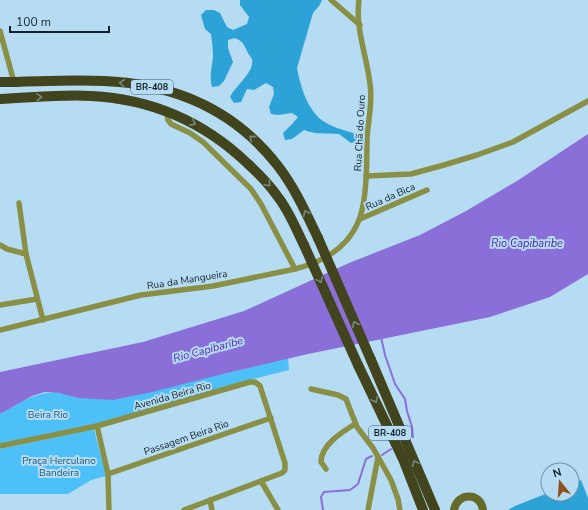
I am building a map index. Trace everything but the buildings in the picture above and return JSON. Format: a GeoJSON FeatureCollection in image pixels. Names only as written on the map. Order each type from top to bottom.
{"type":"FeatureCollection","features":[{"type":"Feature","properties":{"kind":"highway","name":"BR-408"},"geometry":{"type":"LineString","coordinates":[[0,82],[104,81],[164,89],[188,97],[211,108],[232,121],[256,141],[278,166],[293,188],[318,238],[435,510]]}},
{"type":"Feature","properties":{"kind":"highway","name":"BR-408"},"geometry":{"type":"LineString","coordinates":[[0,99],[90,96],[153,106],[199,126],[236,152],[257,172],[278,196],[304,245],[422,506]]}},
{"type":"Feature","properties":{"kind":"main road"},"geometry":{"type":"LineString","coordinates":[[454,510],[460,498],[469,496],[478,499],[483,510]]}},
{"type":"Feature","properties":{"kind":"street"},"geometry":{"type":"LineString","coordinates":[[331,0],[360,25]]}},
{"type":"Feature","properties":{"kind":"street","name":"Rua Chã do Ouro"},"geometry":{"type":"LineString","coordinates":[[359,0],[360,25],[370,79],[371,95],[368,120],[364,201],[360,219]]}},
{"type":"Feature","properties":{"kind":"street"},"geometry":{"type":"LineString","coordinates":[[0,31],[14,82]]}},
{"type":"Feature","properties":{"kind":"street"},"geometry":{"type":"LineString","coordinates":[[366,176],[411,174],[477,155],[513,142],[588,101]]}},
{"type":"Feature","properties":{"kind":"street"},"geometry":{"type":"LineString","coordinates":[[166,111],[168,120],[171,124],[190,133],[203,142],[219,156],[256,195],[295,269]]}},
{"type":"Feature","properties":{"kind":"street","name":"Rua da Bica"},"geometry":{"type":"LineString","coordinates":[[360,219],[427,190]]}},
{"type":"Feature","properties":{"kind":"street"},"geometry":{"type":"LineString","coordinates":[[19,203],[26,254],[43,320]]}},
{"type":"Feature","properties":{"kind":"street","name":"Rua da Mangueira"},"geometry":{"type":"LineString","coordinates":[[0,330],[141,295],[213,286],[306,266],[332,255],[352,233],[360,219]]}},
{"type":"Feature","properties":{"kind":"street"},"geometry":{"type":"LineString","coordinates":[[0,245],[7,249],[26,254]]}},
{"type":"Feature","properties":{"kind":"street"},"geometry":{"type":"LineString","coordinates":[[0,305],[37,299]]}},
{"type":"Feature","properties":{"kind":"street","name":"Avenida Beira Rio"},"geometry":{"type":"LineString","coordinates":[[0,446],[97,426],[252,382],[260,386],[285,463],[284,471],[261,481]]}},
{"type":"Feature","properties":{"kind":"street"},"geometry":{"type":"LineString","coordinates":[[311,389],[338,395],[346,399],[355,424],[378,456],[392,484],[400,510]]}},
{"type":"Feature","properties":{"kind":"street","name":"Passagem Beira Rio"},"geometry":{"type":"LineString","coordinates":[[108,474],[271,418]]}},
{"type":"Feature","properties":{"kind":"street"},"geometry":{"type":"LineString","coordinates":[[326,469],[321,462],[324,451],[337,436],[355,424]]}},
{"type":"Feature","properties":{"kind":"street"},"geometry":{"type":"LineString","coordinates":[[97,426],[108,474],[109,510]]}},
{"type":"Feature","properties":{"kind":"street"},"geometry":{"type":"LineString","coordinates":[[368,510],[378,456]]}},
{"type":"Feature","properties":{"kind":"street"},"geometry":{"type":"LineString","coordinates":[[184,510],[228,492],[261,481],[278,510]]}},
{"type":"Feature","properties":{"kind":"street"},"geometry":{"type":"LineString","coordinates":[[210,500],[212,510]]}},
{"type":"Feature","properties":{"kind":"green space","name":"Beira Rio"},"geometry":{"type":"Polygon","coordinates":[[[288,358],[289,370],[249,380],[97,426],[0,446],[0,414],[20,402],[34,396],[57,393],[78,398],[223,374],[288,358]]]}},
{"type":"Feature","properties":{"kind":"green space","name":"Praça Herculano Bandeira"},"geometry":{"type":"Polygon","coordinates":[[[94,429],[106,476],[91,480],[68,494],[0,494],[0,449],[94,429]]]}},
{"type":"Feature","properties":{"kind":"shaded area"},"geometry":{"type":"Polygon","coordinates":[[[240,0],[322,0],[313,13],[297,68],[299,76],[311,109],[323,121],[330,125],[356,134],[358,141],[351,143],[339,134],[308,132],[304,130],[292,139],[285,140],[283,133],[298,117],[292,113],[278,115],[271,114],[269,107],[274,94],[273,87],[266,83],[254,90],[247,89],[241,102],[234,103],[230,97],[248,74],[252,64],[252,59],[244,45],[235,38],[228,40],[228,48],[233,62],[224,81],[219,86],[212,87],[211,75],[213,54],[211,34],[205,29],[201,15],[206,10],[214,10],[220,13],[227,27],[233,30],[247,24],[249,17],[240,5],[240,0]]]}},
{"type":"Feature","properties":{"kind":"shaded area"},"geometry":{"type":"Polygon","coordinates":[[[580,480],[588,498],[588,510],[508,510],[540,496],[540,502],[580,502],[580,480]]]}},
{"type":"Feature","properties":{"kind":"water","name":"Rio Capibaribe"},"geometry":{"type":"Polygon","coordinates":[[[588,134],[588,274],[550,297],[490,317],[308,354],[113,400],[78,398],[59,393],[45,392],[32,396],[0,414],[0,372],[143,342],[244,311],[349,263],[420,235],[466,211],[517,181],[588,134]]]}},
{"type":"Feature","properties":{"kind":"waterway"},"geometry":{"type":"LineString","coordinates":[[381,337],[385,355],[395,384],[405,399],[413,437]]}},
{"type":"Feature","properties":{"kind":"waterway"},"geometry":{"type":"LineString","coordinates":[[382,455],[391,449]]}},
{"type":"Feature","properties":{"kind":"waterway"},"geometry":{"type":"LineString","coordinates":[[323,510],[321,497],[324,492],[350,490],[358,484],[366,459],[372,456]]}}]}
